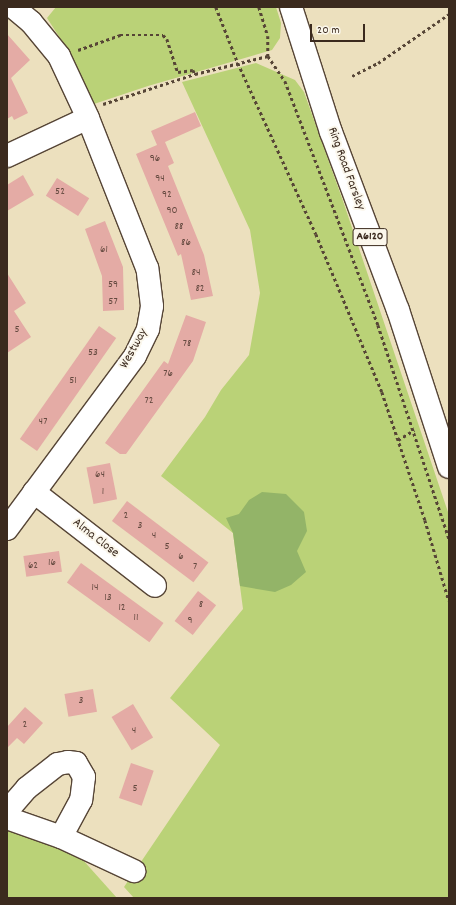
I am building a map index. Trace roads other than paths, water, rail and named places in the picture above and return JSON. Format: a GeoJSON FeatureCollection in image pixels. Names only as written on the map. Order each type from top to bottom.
{"type":"FeatureCollection","features":[{"type":"Feature","properties":{"kind":"main road","name":"Westway"},"geometry":{"type":"LineString","coordinates":[[7,529],[135,356],[148,329],[152,306],[147,268],[86,114],[59,56],[31,22],[13,7]]}},
{"type":"Feature","properties":{"kind":"main road","name":"Ring Road Farsley"},"geometry":{"type":"LineString","coordinates":[[291,7],[331,132],[398,310],[449,467]]}},
{"type":"Feature","properties":{"kind":"main road"},"geometry":{"type":"LineString","coordinates":[[7,156],[86,114]]}},
{"type":"Feature","properties":{"kind":"main road","name":"Alma Close"},"geometry":{"type":"LineString","coordinates":[[34,492],[155,586]]}},
{"type":"Feature","properties":{"kind":"main road"},"geometry":{"type":"LineString","coordinates":[[7,811],[27,788],[41,775],[58,764],[68,762],[76,763],[84,777],[81,800],[62,837]]}},
{"type":"Feature","properties":{"kind":"main road"},"geometry":{"type":"LineString","coordinates":[[7,818],[62,837],[134,871]]}}]}
